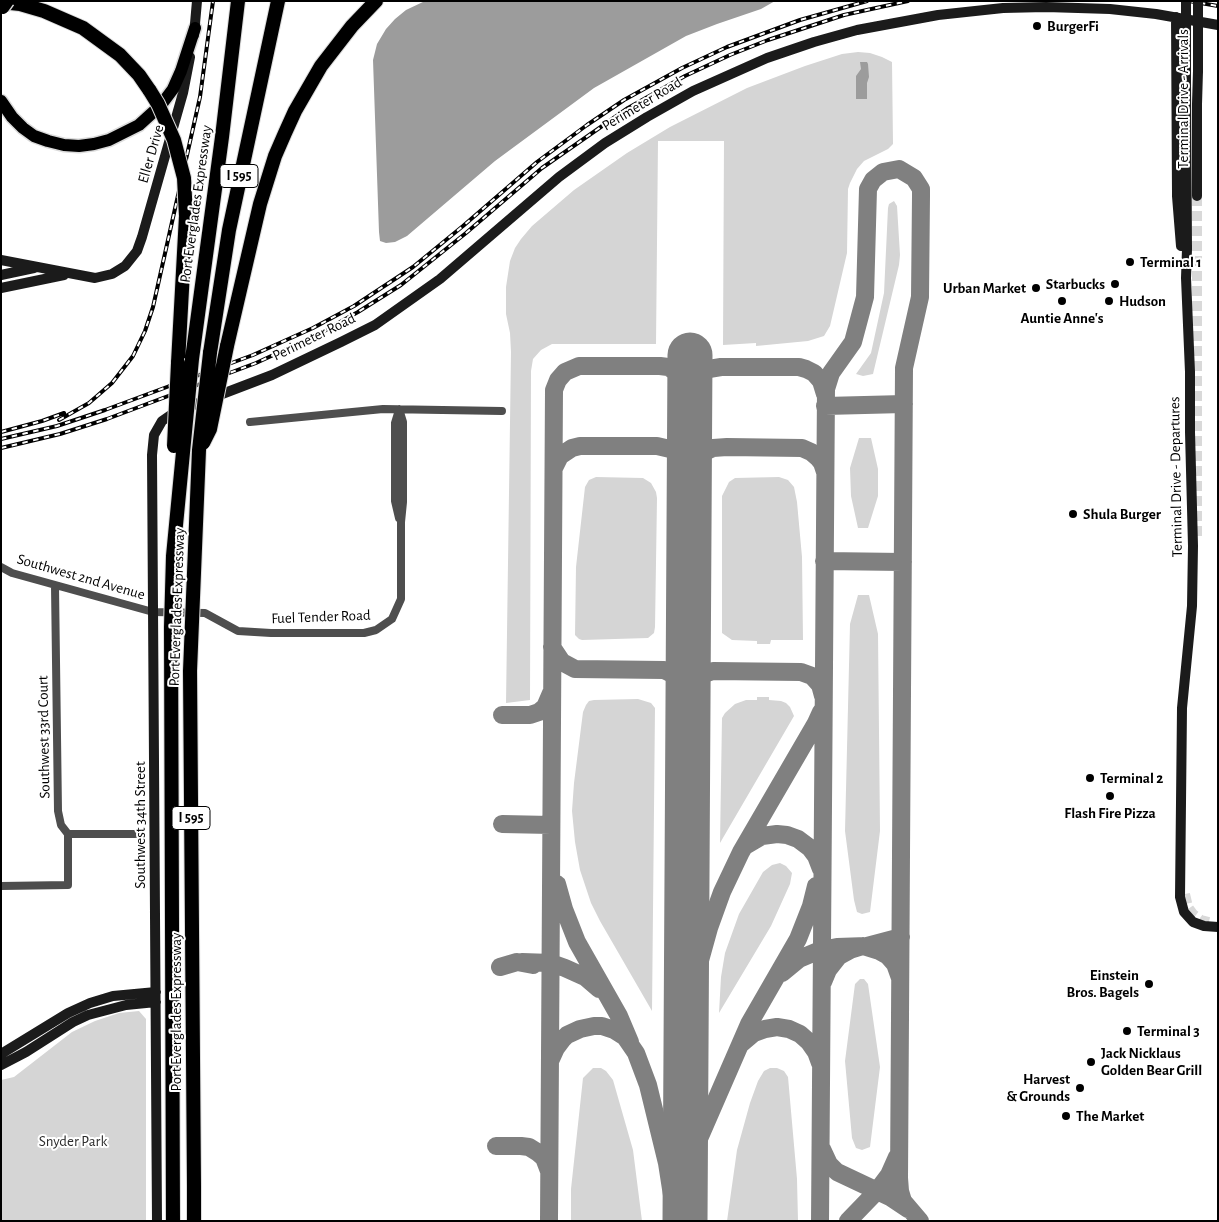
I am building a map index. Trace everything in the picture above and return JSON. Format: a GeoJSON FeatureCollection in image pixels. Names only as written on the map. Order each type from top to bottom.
{"type":"FeatureCollection","features":[{"type":"Feature","properties":{"kind":"highway","name":"Port Everglades Expressway"},"geometry":{"type":"LineString","coordinates":[[173,1221],[170,708],[173,556],[192,358],[222,137],[238,1]]}},
{"type":"Feature","properties":{"kind":"highway","name":"Port Everglades Expressway"},"geometry":{"type":"LineString","coordinates":[[194,1221],[190,671],[200,450],[210,353],[232,214],[278,1]]}},
{"type":"Feature","properties":{"kind":"highway"},"geometry":{"type":"LineString","coordinates":[[200,450],[210,429],[260,204],[275,156],[295,110],[322,66],[352,26],[376,1]]}},
{"type":"Feature","properties":{"kind":"highway"},"geometry":{"type":"LineString","coordinates":[[3,6],[20,4],[44,11],[83,28],[120,56],[139,75],[150,91],[174,140],[184,178],[186,216],[173,464],[173,556]]}},
{"type":"Feature","properties":{"kind":"main road"},"geometry":{"type":"LineString","coordinates":[[1,101],[22,128],[48,141],[79,146],[109,140],[139,125],[164,101],[181,70],[195,28]]}},
{"type":"Feature","properties":{"kind":"street","name":"Eller Drive"},"geometry":{"type":"LineString","coordinates":[[1,260],[85,277],[101,278],[118,271],[129,262],[140,245],[183,92],[195,28],[197,1]]}},
{"type":"Feature","properties":{"kind":"street","name":"Terminal Drive - Departures"},"geometry":{"type":"LineString","coordinates":[[1186,1],[1186,278],[1190,372],[1192,613],[1182,708],[1180,897],[1182,907],[1190,919],[1200,925],[1218,927]]}},
{"type":"Feature","properties":{"kind":"street","name":"Terminal Drive - Arrivals"},"geometry":{"type":"LineString","coordinates":[[1197,196],[1198,1]]}},
{"type":"Feature","properties":{"kind":"street","name":"Perimeter Road"},"geometry":{"type":"LineString","coordinates":[[156,430],[162,421],[175,412],[272,375],[375,324],[440,279],[559,177],[605,143],[693,91],[742,68],[791,50],[850,32],[917,18],[964,12],[1025,7],[1110,9],[1176,17],[1218,25]]}},
{"type":"Feature","properties":{"kind":"street"},"geometry":{"type":"LineString","coordinates":[[1176,17],[1176,196],[1186,278]]}},
{"type":"Feature","properties":{"kind":"street"},"geometry":{"type":"LineString","coordinates":[[1,275],[37,268]]}},
{"type":"Feature","properties":{"kind":"street"},"geometry":{"type":"LineString","coordinates":[[1,288],[70,274]]}},
{"type":"Feature","properties":{"kind":"street"},"geometry":{"type":"LineString","coordinates":[[250,422],[399,409],[502,411]]}},
{"type":"Feature","properties":{"kind":"street","name":"Fuel Tender Road"},"geometry":{"type":"LineString","coordinates":[[153,612],[205,613],[238,632],[355,633],[376,630],[392,619],[401,599],[400,522],[403,502],[403,422],[399,409]]}},
{"type":"Feature","properties":{"kind":"street","name":"Southwest 34th Street"},"geometry":{"type":"LineString","coordinates":[[156,430],[152,448],[158,1221]]}},
{"type":"Feature","properties":{"kind":"street","name":"Southwest 2nd Avenue"},"geometry":{"type":"LineString","coordinates":[[1,568],[55,586],[153,612]]}},
{"type":"Feature","properties":{"kind":"street","name":"Southwest 33rd Court"},"geometry":{"type":"LineString","coordinates":[[1,886],[68,885],[68,834],[61,825],[58,812],[55,586]]}},
{"type":"Feature","properties":{"kind":"street"},"geometry":{"type":"LineString","coordinates":[[68,834],[135,834]]}},
{"type":"Feature","properties":{"kind":"street"},"geometry":{"type":"LineString","coordinates":[[1,1054],[68,1013],[90,1003],[113,996],[156,997]]}},
{"type":"Feature","properties":{"kind":"street"},"geometry":{"type":"LineString","coordinates":[[1,1065],[26,1052],[72,1022],[88,1015],[156,997]]}},
{"type":"Feature","properties":{"kind":"green space"},"geometry":{"type":"Polygon","coordinates":[[[870,53],[892,62],[893,144],[888,149],[864,161],[857,169],[850,183],[848,189],[847,253],[830,326],[824,336],[808,341],[756,346],[756,343],[723,345],[724,141],[658,141],[656,344],[552,344],[541,350],[533,359],[531,371],[530,700],[506,703],[511,352],[506,314],[506,287],[510,261],[515,248],[532,226],[574,190],[627,153],[670,127],[747,88],[842,54],[870,53]]]}},
{"type":"Feature","properties":{"kind":"green space"},"geometry":{"type":"Polygon","coordinates":[[[894,201],[897,206],[899,265],[873,374],[863,376],[856,374],[871,353],[884,293],[888,208],[889,204],[894,201]]]}},
{"type":"Feature","properties":{"kind":"green space"},"geometry":{"type":"Polygon","coordinates":[[[859,438],[871,438],[878,469],[878,496],[868,528],[858,528],[851,496],[850,468],[859,438]]]}},
{"type":"Feature","properties":{"kind":"green space"},"geometry":{"type":"Polygon","coordinates":[[[596,477],[643,478],[651,483],[656,492],[655,627],[654,633],[648,638],[582,640],[575,635],[576,567],[585,487],[589,480],[596,477]]]}},
{"type":"Feature","properties":{"kind":"green space"},"geometry":{"type":"Polygon","coordinates":[[[779,477],[788,480],[794,487],[797,502],[802,557],[803,640],[771,640],[770,644],[757,644],[757,641],[732,640],[722,633],[722,496],[729,482],[735,478],[779,477]]]}},
{"type":"Feature","properties":{"kind":"green space"},"geometry":{"type":"Polygon","coordinates":[[[858,595],[869,595],[878,634],[880,831],[870,912],[862,914],[857,912],[854,900],[845,831],[850,624],[858,595]]]}},
{"type":"Feature","properties":{"kind":"green space"},"geometry":{"type":"Polygon","coordinates":[[[757,697],[769,697],[769,700],[786,703],[794,716],[720,843],[722,718],[735,704],[746,700],[757,700],[757,697]]]}},
{"type":"Feature","properties":{"kind":"green space"},"geometry":{"type":"Polygon","coordinates":[[[638,699],[651,703],[655,708],[652,1011],[591,903],[580,870],[572,811],[583,712],[586,705],[589,701],[594,700],[638,699]]]}},
{"type":"Feature","properties":{"kind":"green space"},"geometry":{"type":"Polygon","coordinates":[[[780,863],[786,866],[792,873],[790,884],[771,926],[719,1013],[721,977],[725,953],[739,914],[763,872],[772,865],[780,863]]]}},
{"type":"Feature","properties":{"kind":"green space"},"geometry":{"type":"Polygon","coordinates":[[[860,979],[864,979],[868,984],[880,1067],[870,1147],[862,1150],[856,1148],[852,1138],[845,1061],[855,984],[860,979]]]}},
{"type":"Feature","properties":{"kind":"green space","name":"Snyder Park"},"geometry":{"type":"Polygon","coordinates":[[[139,1011],[146,1019],[146,1221],[1,1221],[1,1080],[14,1077],[72,1032],[95,1021],[119,1013],[139,1011]]]}},
{"type":"Feature","properties":{"kind":"green space"},"geometry":{"type":"Polygon","coordinates":[[[593,1068],[601,1068],[606,1071],[613,1080],[633,1150],[642,1221],[571,1221],[571,1189],[583,1078],[593,1068]]]}},
{"type":"Feature","properties":{"kind":"green space"},"geometry":{"type":"Polygon","coordinates":[[[770,1068],[784,1071],[788,1077],[797,1179],[798,1221],[727,1221],[737,1150],[750,1103],[758,1081],[764,1071],[770,1068]]]}},
{"type":"Feature","properties":{"kind":"shaded area"},"geometry":{"type":"Polygon","coordinates":[[[425,1],[775,1],[761,9],[686,36],[594,88],[495,161],[407,236],[395,242],[386,243],[380,241],[379,232],[373,60],[377,44],[386,29],[406,10],[425,1]]]}},
{"type":"Feature","properties":{"kind":"shaded area"},"geometry":{"type":"Polygon","coordinates":[[[860,62],[867,62],[868,64],[867,99],[856,99],[856,76],[861,69],[860,62]]]}},
{"type":"Feature","properties":{"kind":"taxiway"},"geometry":{"type":"LineString","coordinates":[[820,1221],[826,389],[831,373],[853,342],[865,297],[868,189],[873,180],[883,172],[899,169],[914,178],[921,189],[920,297],[904,368],[899,1178],[903,1201],[920,1221]]}},
{"type":"Feature","properties":{"kind":"taxiway"},"geometry":{"type":"LineString","coordinates":[[549,1221],[554,390],[558,380],[565,372],[579,366],[660,366],[668,367],[679,374],[684,380],[690,395]]}},
{"type":"Feature","properties":{"kind":"taxiway"},"geometry":{"type":"LineString","coordinates":[[690,395],[693,384],[698,377],[709,369],[721,367],[799,367],[814,373],[821,381],[825,394]]}},
{"type":"Feature","properties":{"kind":"taxiway"},"geometry":{"type":"LineString","coordinates":[[825,406],[904,404]]}},
{"type":"Feature","properties":{"kind":"taxiway"},"geometry":{"type":"LineString","coordinates":[[554,468],[560,456],[572,448],[580,446],[657,446],[677,453],[690,474]]}},
{"type":"Feature","properties":{"kind":"taxiway"},"geometry":{"type":"LineString","coordinates":[[690,474],[696,458],[702,453],[713,448],[727,447],[802,448],[818,458],[825,472]]}},
{"type":"Feature","properties":{"kind":"taxiway"},"geometry":{"type":"LineString","coordinates":[[824,561],[903,562]]}},
{"type":"Feature","properties":{"kind":"taxiway"},"geometry":{"type":"LineString","coordinates":[[552,647],[562,662],[575,669],[664,670],[674,675],[681,683],[688,704]]}},
{"type":"Feature","properties":{"kind":"taxiway"},"geometry":{"type":"LineString","coordinates":[[688,707],[693,685],[704,674],[713,671],[801,672],[812,676],[820,685],[823,696]]}},
{"type":"Feature","properties":{"kind":"taxiway"},"geometry":{"type":"LineString","coordinates":[[502,715],[530,715],[539,712],[545,707],[551,693]]}},
{"type":"Feature","properties":{"kind":"taxiway"},"geometry":{"type":"LineString","coordinates":[[686,1058],[691,1006],[699,964],[722,892],[741,852],[821,712]]}},
{"type":"Feature","properties":{"kind":"taxiway"},"geometry":{"type":"LineString","coordinates":[[502,824],[551,825]]}},
{"type":"Feature","properties":{"kind":"taxiway"},"geometry":{"type":"LineString","coordinates":[[745,846],[762,836],[787,835],[798,839],[810,848],[816,856],[821,869]]}},
{"type":"Feature","properties":{"kind":"taxiway"},"geometry":{"type":"LineString","coordinates":[[557,884],[564,909],[577,942],[619,1016],[630,1042]]}},
{"type":"Feature","properties":{"kind":"taxiway"},"geometry":{"type":"LineString","coordinates":[[685,1171],[749,1024],[798,939],[811,906],[816,886]]}},
{"type":"Feature","properties":{"kind":"taxiway"},"geometry":{"type":"LineString","coordinates":[[782,973],[799,959],[818,951],[837,947],[867,946],[901,937]]}},
{"type":"Feature","properties":{"kind":"taxiway"},"geometry":{"type":"LineString","coordinates":[[823,982],[828,970],[839,956],[863,946],[888,956],[895,964],[900,978]]}},
{"type":"Feature","properties":{"kind":"taxiway"},"geometry":{"type":"LineString","coordinates":[[500,967],[517,962],[533,965]]}},
{"type":"Feature","properties":{"kind":"taxiway"},"geometry":{"type":"LineString","coordinates":[[522,962],[551,963],[585,977],[599,989]]}},
{"type":"Feature","properties":{"kind":"taxiway"},"geometry":{"type":"LineString","coordinates":[[551,1059],[562,1040],[567,1035],[580,1029],[602,1026],[614,1030],[625,1037],[636,1053],[648,1085],[667,1163],[676,1221]]}},
{"type":"Feature","properties":{"kind":"taxiway"},"geometry":{"type":"LineString","coordinates":[[741,1044],[754,1033],[765,1029],[777,1027],[789,1029],[800,1034],[809,1042],[816,1052],[820,1063]]}},
{"type":"Feature","properties":{"kind":"taxiway"},"geometry":{"type":"LineString","coordinates":[[496,1146],[529,1147],[544,1158],[549,1171]]}},
{"type":"Feature","properties":{"kind":"taxiway"},"geometry":{"type":"LineString","coordinates":[[822,1149],[829,1164],[837,1172],[890,1197],[908,1209]]}},
{"type":"Feature","properties":{"kind":"taxiway"},"geometry":{"type":"LineString","coordinates":[[848,1221],[877,1191],[889,1175],[897,1157]]}},
{"type":"Feature","properties":{"kind":"runway"},"geometry":{"type":"LineString","coordinates":[[685,1221],[690,355]]}},
{"type":"Feature","properties":{"kind":"tunnel"},"geometry":{"type":"LineString","coordinates":[[1197,196],[1197,540]]}},
{"type":"Feature","properties":{"kind":"tunnel"},"geometry":{"type":"LineString","coordinates":[[1185,894],[1188,907],[1193,914],[1201,920],[1212,923]]}},
{"type":"Feature","properties":{"kind":"railway"},"geometry":{"type":"LineString","coordinates":[[59,420],[89,403],[112,383],[133,356],[145,331],[153,307],[200,97],[213,1]]}},
{"type":"Feature","properties":{"kind":"railway"},"geometry":{"type":"LineString","coordinates":[[1,439],[57,426],[105,410],[253,355],[313,328],[354,306],[413,267],[537,162],[624,100],[682,68],[727,47],[800,20],[867,1]]}},
{"type":"Feature","properties":{"kind":"railway"},"geometry":{"type":"LineString","coordinates":[[1,448],[60,434],[107,419],[256,363],[317,335],[401,285],[542,168],[628,108],[685,76],[768,40],[844,15],[908,1]]}},
{"type":"Feature","properties":{"kind":"railway"},"geometry":{"type":"LineString","coordinates":[[1189,1],[1218,6]]}},
{"type":"Feature","properties":{"kind":"railway"},"geometry":{"type":"LineString","coordinates":[[1,432],[64,413]]}},
{"type":"Feature","properties":{"kind":"place","name":"BurgerFi"},"geometry":{"type":"Point","coordinates":[1037,26]}},
{"type":"Feature","properties":{"kind":"place","name":"Terminal 1"},"geometry":{"type":"Point","coordinates":[1130,262]}},
{"type":"Feature","properties":{"kind":"place","name":"Starbucks"},"geometry":{"type":"Point","coordinates":[1115,284]}},
{"type":"Feature","properties":{"kind":"place","name":"Urban Market"},"geometry":{"type":"Point","coordinates":[1036,288]}},
{"type":"Feature","properties":{"kind":"place","name":"Auntie Anne's"},"geometry":{"type":"Point","coordinates":[1062,301]}},
{"type":"Feature","properties":{"kind":"place","name":"Hudson"},"geometry":{"type":"Point","coordinates":[1109,301]}},
{"type":"Feature","properties":{"kind":"place","name":"Shula Burger"},"geometry":{"type":"Point","coordinates":[1073,514]}},
{"type":"Feature","properties":{"kind":"place","name":"Terminal 2"},"geometry":{"type":"Point","coordinates":[1090,778]}},
{"type":"Feature","properties":{"kind":"place","name":"Flash Fire Pizza"},"geometry":{"type":"Point","coordinates":[1110,796]}},
{"type":"Feature","properties":{"kind":"place","name":"Einstein Bros. Bagels"},"geometry":{"type":"Point","coordinates":[1149,984]}},
{"type":"Feature","properties":{"kind":"place","name":"Terminal 3"},"geometry":{"type":"Point","coordinates":[1127,1031]}},
{"type":"Feature","properties":{"kind":"place","name":"Jack Nicklaus Golden Bear Grill"},"geometry":{"type":"Point","coordinates":[1091,1062]}},
{"type":"Feature","properties":{"kind":"place","name":"Harvest & Grounds"},"geometry":{"type":"Point","coordinates":[1080,1088]}},
{"type":"Feature","properties":{"kind":"place","name":"The Market"},"geometry":{"type":"Point","coordinates":[1066,1116]}}]}
